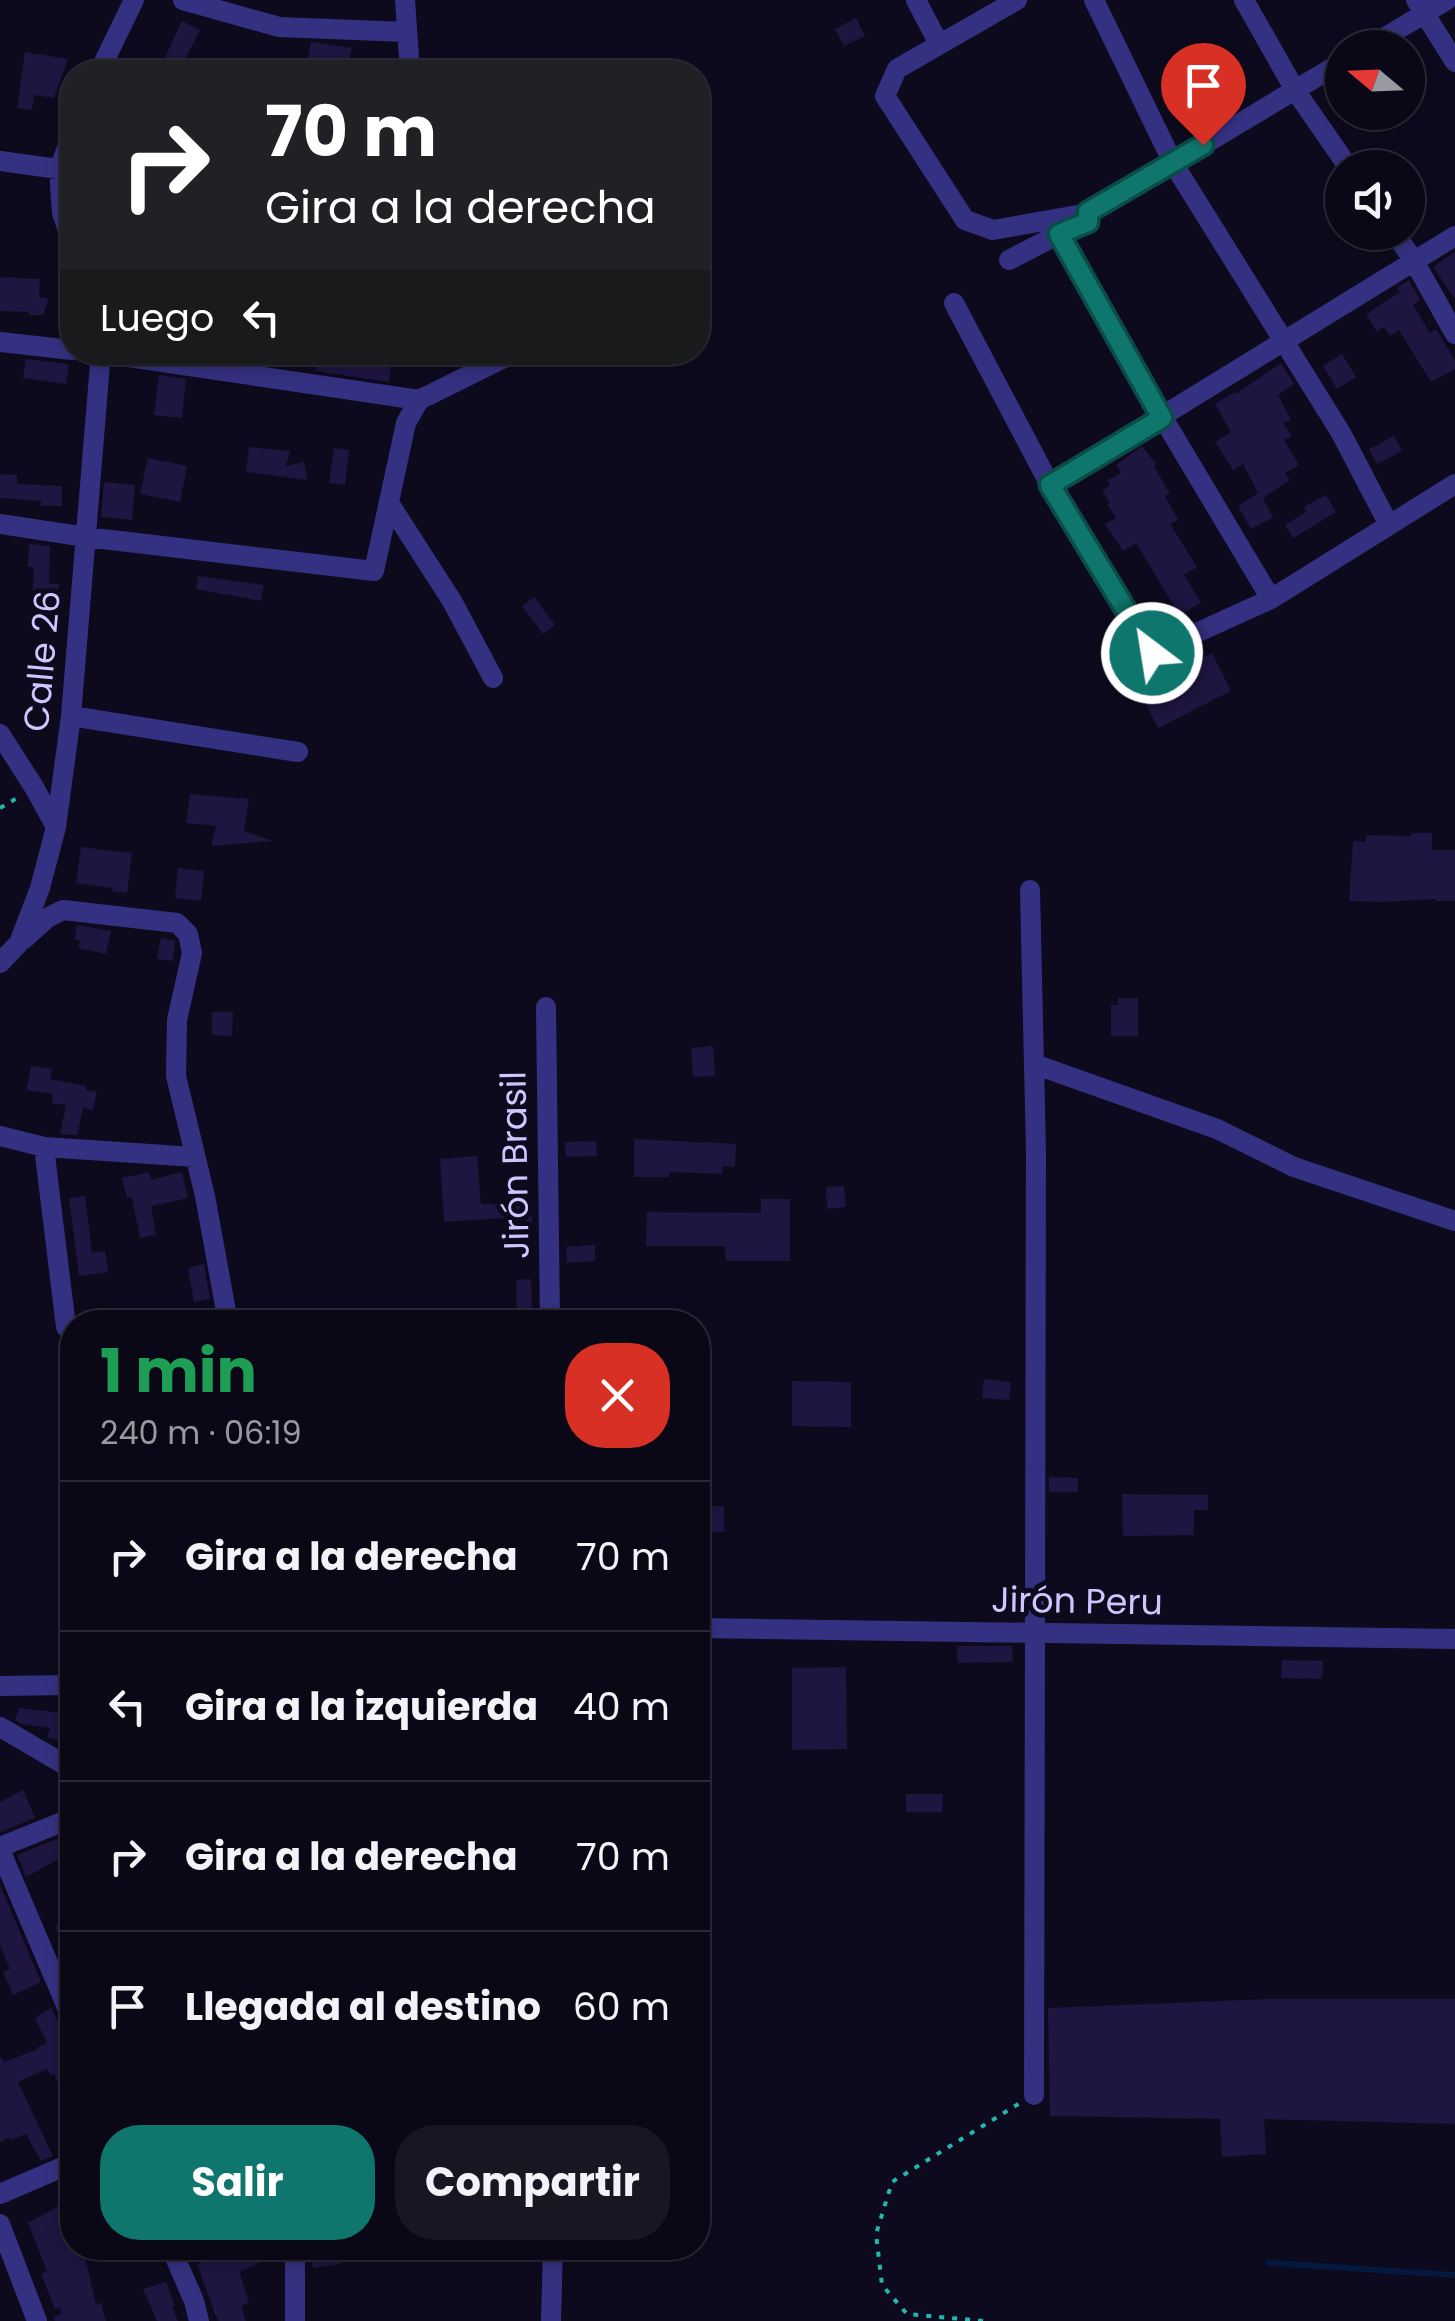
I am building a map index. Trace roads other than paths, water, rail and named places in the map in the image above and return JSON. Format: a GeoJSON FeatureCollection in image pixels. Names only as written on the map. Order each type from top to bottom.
{"type":"FeatureCollection","features":[{"type":"Feature","properties":{"kind":"street"},"geometry":{"type":"LineString","coordinates":[[105,60],[134,0]]}},
{"type":"Feature","properties":{"kind":"street"},"geometry":{"type":"LineString","coordinates":[[183,0],[279,28],[406,32]]}},
{"type":"Feature","properties":{"kind":"street"},"geometry":{"type":"LineString","coordinates":[[404,0],[409,60]]}},
{"type":"Feature","properties":{"kind":"street"},"geometry":{"type":"LineString","coordinates":[[916,0],[939,44]]}},
{"type":"Feature","properties":{"kind":"street"},"geometry":{"type":"LineString","coordinates":[[1017,0],[896,69],[886,96],[965,220],[993,230],[1088,212],[1325,72]]}},
{"type":"Feature","properties":{"kind":"street"},"geometry":{"type":"LineString","coordinates":[[1094,0],[1173,163],[1341,433],[1389,525]]}},
{"type":"Feature","properties":{"kind":"street"},"geometry":{"type":"LineString","coordinates":[[1244,0],[1294,90],[1336,150]]}},
{"type":"Feature","properties":{"kind":"street"},"geometry":{"type":"LineString","coordinates":[[1390,30],[1420,7],[1447,0]]}},
{"type":"Feature","properties":{"kind":"street"},"geometry":{"type":"LineString","coordinates":[[1420,7],[1455,62]]}},
{"type":"Feature","properties":{"kind":"street"},"geometry":{"type":"LineString","coordinates":[[0,161],[60,170]]}},
{"type":"Feature","properties":{"kind":"street"},"geometry":{"type":"LineString","coordinates":[[1009,260],[1088,222],[1088,212]]}},
{"type":"Feature","properties":{"kind":"street"},"geometry":{"type":"LineString","coordinates":[[1059,234],[1162,418],[1271,598]]}},
{"type":"Feature","properties":{"kind":"street"},"geometry":{"type":"LineString","coordinates":[[1050,485],[1455,236]]}},
{"type":"Feature","properties":{"kind":"street"},"geometry":{"type":"LineString","coordinates":[[1406,250],[1455,334]]}},
{"type":"Feature","properties":{"kind":"street"},"geometry":{"type":"LineString","coordinates":[[954,303],[1050,485],[1152,653],[1271,598],[1455,484]]}},
{"type":"Feature","properties":{"kind":"street"},"geometry":{"type":"LineString","coordinates":[[0,342],[60,349]]}},
{"type":"Feature","properties":{"kind":"street","name":"Calle 26"},"geometry":{"type":"LineString","coordinates":[[0,963],[19,943],[40,888],[56,828],[71,716],[98,365]]}},
{"type":"Feature","properties":{"kind":"street"},"geometry":{"type":"LineString","coordinates":[[181,365],[419,400]]}},
{"type":"Feature","properties":{"kind":"street"},"geometry":{"type":"LineString","coordinates":[[0,524],[374,571],[406,423],[419,400],[490,365]]}},
{"type":"Feature","properties":{"kind":"street"},"geometry":{"type":"LineString","coordinates":[[388,504],[452,600],[493,678]]}},
{"type":"Feature","properties":{"kind":"street"},"geometry":{"type":"LineString","coordinates":[[71,716],[298,752]]}},
{"type":"Feature","properties":{"kind":"street"},"geometry":{"type":"LineString","coordinates":[[0,734],[56,828]]}},
{"type":"Feature","properties":{"kind":"street"},"geometry":{"type":"LineString","coordinates":[[1030,890],[1036,1152],[1034,2095]]}},
{"type":"Feature","properties":{"kind":"street"},"geometry":{"type":"LineString","coordinates":[[19,943],[47,918],[63,910],[177,923],[188,934],[192,952],[176,1020],[176,1076],[226,1310]]}},
{"type":"Feature","properties":{"kind":"street","name":"Jirón Brasil"},"geometry":{"type":"LineString","coordinates":[[546,1007],[550,1310]]}},
{"type":"Feature","properties":{"kind":"street"},"geometry":{"type":"LineString","coordinates":[[1034,1064],[1216,1129],[1294,1167],[1455,1222]]}},
{"type":"Feature","properties":{"kind":"street"},"geometry":{"type":"LineString","coordinates":[[0,1136],[44,1147],[194,1157]]}},
{"type":"Feature","properties":{"kind":"street"},"geometry":{"type":"LineString","coordinates":[[44,1147],[64,1310]]}},
{"type":"Feature","properties":{"kind":"street","name":"Jirón Peru"},"geometry":{"type":"LineString","coordinates":[[710,1628],[1455,1639]]}},
{"type":"Feature","properties":{"kind":"street"},"geometry":{"type":"LineString","coordinates":[[0,1686],[60,1685]]}},
{"type":"Feature","properties":{"kind":"street"},"geometry":{"type":"LineString","coordinates":[[0,1727],[60,1762]]}},
{"type":"Feature","properties":{"kind":"street"},"geometry":{"type":"LineString","coordinates":[[60,1823],[0,1849],[60,1974]]}},
{"type":"Feature","properties":{"kind":"street"},"geometry":{"type":"LineString","coordinates":[[0,2194],[60,2169]]}},
{"type":"Feature","properties":{"kind":"street"},"geometry":{"type":"LineString","coordinates":[[0,2224],[37,2321]]}},
{"type":"Feature","properties":{"kind":"street"},"geometry":{"type":"LineString","coordinates":[[176,2260],[198,2321]]}},
{"type":"Feature","properties":{"kind":"street"},"geometry":{"type":"LineString","coordinates":[[295,2260],[295,2321]]}},
{"type":"Feature","properties":{"kind":"street"},"geometry":{"type":"LineString","coordinates":[[551,2321],[553,2260]]}},
{"type":"Feature","properties":{"kind":"waterway"},"geometry":{"type":"LineString","coordinates":[[1269,2263],[1455,2275]]}}]}
